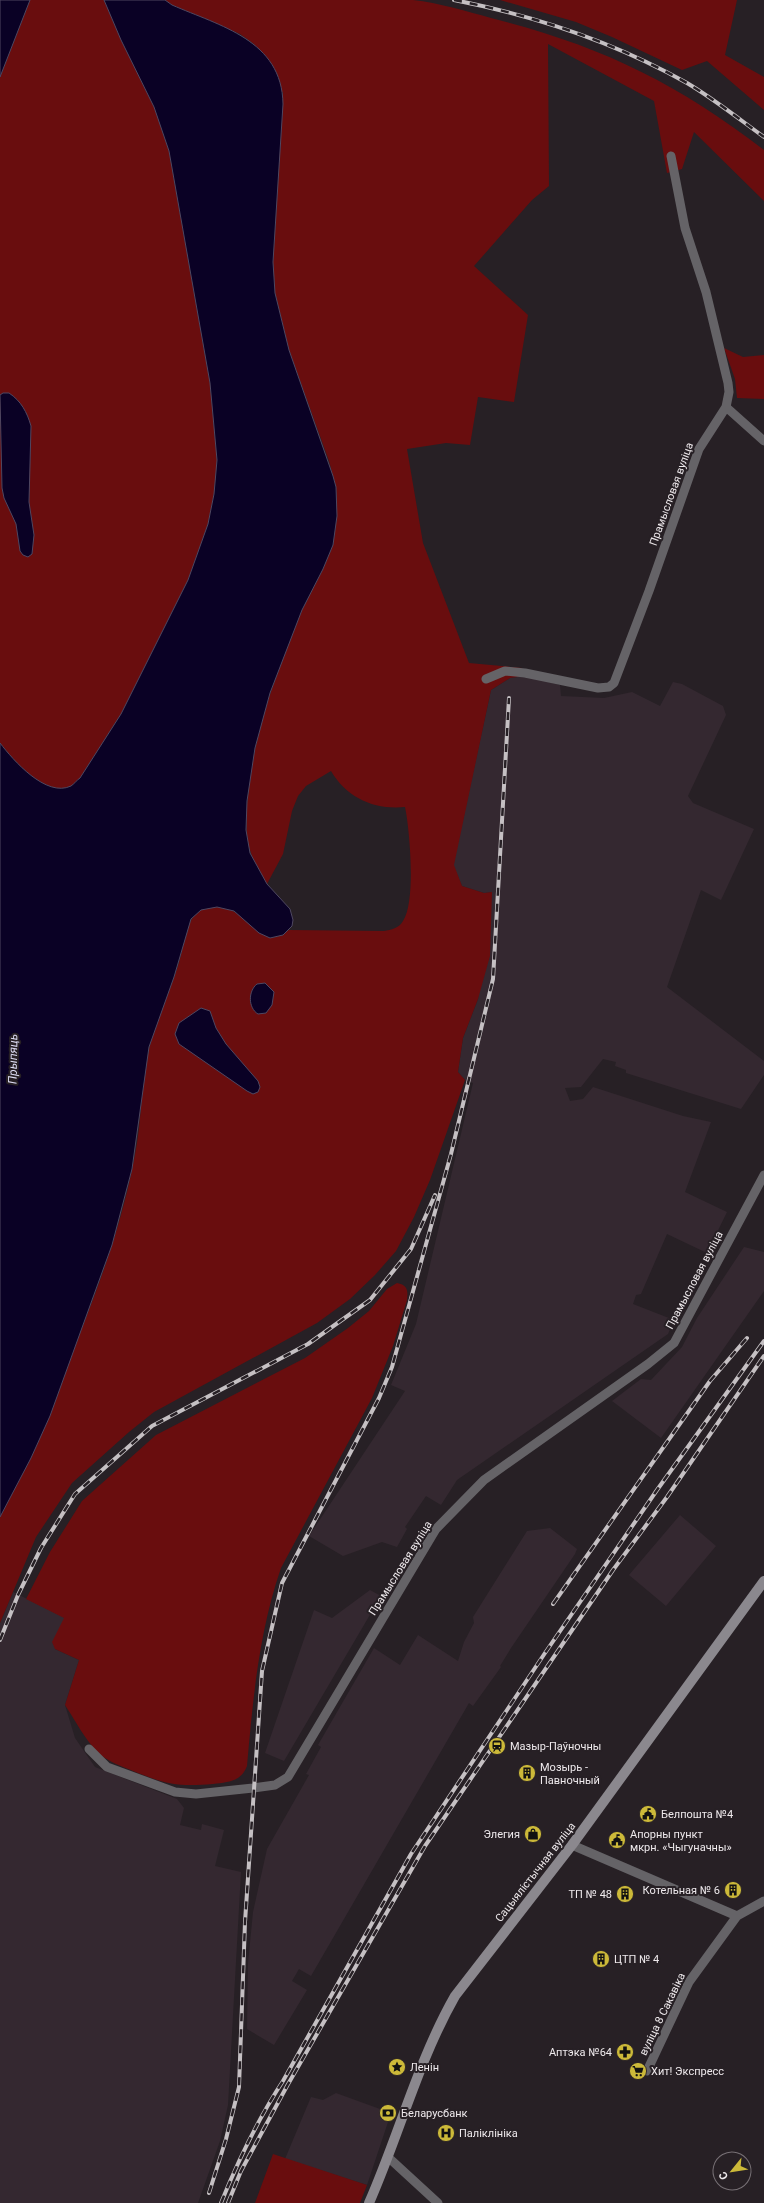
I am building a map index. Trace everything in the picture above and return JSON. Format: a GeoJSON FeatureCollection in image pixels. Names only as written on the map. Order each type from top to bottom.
{"type":"FeatureCollection","features":[{"type":"Feature","properties":{"kind":"street","name":"Прамысловая вуліца"},"geometry":{"type":"LineString","coordinates":[[486,679],[505,672],[525,673],[598,688],[609,687],[614,683],[699,449],[726,407],[729,392],[728,382],[706,292],[685,228],[671,156]]}},
{"type":"Feature","properties":{"kind":"street"},"geometry":{"type":"LineString","coordinates":[[726,407],[764,441]]}},
{"type":"Feature","properties":{"kind":"street","name":"Прамысловая вуліца"},"geometry":{"type":"LineString","coordinates":[[89,1749],[107,1767],[174,1792],[196,1794],[253,1788],[275,1784],[288,1777],[378,1624],[436,1530],[484,1480],[648,1364],[674,1343],[764,1175]]}},
{"type":"Feature","properties":{"kind":"street","name":"Сацыялістычная вуліца"},"geometry":{"type":"LineString","coordinates":[[369,2203],[389,2158],[423,2063],[441,2020],[455,1996],[572,1845],[764,1581]]}},
{"type":"Feature","properties":{"kind":"street"},"geometry":{"type":"LineString","coordinates":[[572,1845],[737,1916]]}},
{"type":"Feature","properties":{"kind":"street","name":"вуліца 8 Сакавіка"},"geometry":{"type":"LineString","coordinates":[[647,2071],[689,1982],[737,1916],[764,1901]]}},
{"type":"Feature","properties":{"kind":"street"},"geometry":{"type":"LineString","coordinates":[[389,2158],[438,2203]]}},
{"type":"Feature","properties":{"kind":"shaded area"},"geometry":{"type":"Polygon","coordinates":[[[30,0],[104,0],[121,40],[154,107],[169,151],[210,383],[217,460],[214,494],[208,524],[188,580],[121,714],[80,778],[71,786],[61,788],[51,787],[31,775],[13,759],[0,743],[0,77],[30,0]]]}},
{"type":"Feature","properties":{"kind":"shaded area"},"geometry":{"type":"Polygon","coordinates":[[[165,0],[413,0],[462,10],[567,40],[602,54],[667,85],[699,104],[764,150],[764,201],[694,132],[682,169],[667,173],[654,101],[548,44],[549,186],[532,200],[474,266],[528,315],[514,402],[478,397],[470,445],[446,443],[407,449],[423,543],[469,663],[522,668],[524,676],[510,678],[491,690],[454,865],[462,886],[484,893],[492,892],[490,956],[478,999],[463,1038],[458,1072],[465,1080],[430,1180],[414,1217],[396,1251],[375,1275],[350,1299],[317,1323],[154,1412],[129,1432],[72,1483],[36,1537],[0,1623],[0,1517],[66,1367],[101,1279],[128,1189],[137,1143],[145,1069],[150,1045],[177,970],[187,929],[190,923],[197,913],[206,907],[216,906],[235,912],[270,938],[276,937],[289,930],[384,931],[395,928],[403,921],[410,899],[411,866],[409,832],[405,807],[383,806],[362,800],[345,788],[331,771],[306,786],[298,796],[292,811],[283,854],[267,884],[255,864],[247,842],[246,815],[251,766],[264,712],[283,657],[302,610],[323,569],[333,545],[337,516],[336,487],[329,461],[289,350],[275,293],[273,262],[283,93],[254,44],[240,34],[172,5],[165,0]]]}},
{"type":"Feature","properties":{"kind":"shaded area"},"geometry":{"type":"Polygon","coordinates":[[[500,0],[737,0],[725,55],[764,77],[764,110],[707,61],[682,70],[576,22],[500,0]]]}},
{"type":"Feature","properties":{"kind":"shaded area"},"geometry":{"type":"Polygon","coordinates":[[[724,348],[743,357],[764,355],[764,399],[737,398],[735,379],[724,348]]]}},
{"type":"Feature","properties":{"kind":"shaded area"},"geometry":{"type":"Polygon","coordinates":[[[524,676],[560,685],[561,696],[604,698],[632,692],[660,706],[673,682],[682,684],[723,706],[726,715],[688,796],[693,803],[754,829],[721,900],[701,890],[667,987],[764,1061],[764,1075],[741,1109],[626,1073],[626,1070],[615,1066],[616,1062],[603,1059],[581,1087],[565,1088],[570,1101],[583,1099],[593,1087],[683,1116],[711,1122],[685,1192],[727,1212],[707,1253],[667,1234],[641,1294],[636,1295],[633,1304],[674,1320],[668,1334],[457,1480],[441,1505],[426,1496],[405,1527],[407,1529],[397,1547],[382,1542],[343,1556],[309,1536],[405,1391],[391,1385],[416,1324],[473,1083],[465,1080],[458,1072],[463,1038],[478,999],[492,892],[484,893],[462,886],[453,865],[491,690],[510,678],[524,676]]]}},
{"type":"Feature","properties":{"kind":"shaded area"},"geometry":{"type":"Polygon","coordinates":[[[744,1247],[764,1252],[764,1291],[661,1438],[612,1401],[641,1379],[651,1380],[682,1347],[697,1318],[744,1247]]]}},
{"type":"Feature","properties":{"kind":"shaded area"},"geometry":{"type":"Polygon","coordinates":[[[397,1283],[405,1287],[407,1291],[407,1300],[393,1346],[372,1398],[281,1568],[273,1592],[262,1641],[247,1766],[244,1771],[238,1778],[229,1782],[201,1785],[181,1785],[154,1779],[108,1760],[88,1741],[65,1705],[79,1660],[55,1649],[52,1642],[64,1618],[26,1599],[50,1552],[82,1501],[156,1435],[305,1358],[348,1328],[369,1311],[387,1289],[397,1283]]]}},
{"type":"Feature","properties":{"kind":"shaded area"},"geometry":{"type":"Polygon","coordinates":[[[680,1515],[716,1546],[666,1606],[629,1575],[680,1515]]]}},
{"type":"Feature","properties":{"kind":"shaded area"},"geometry":{"type":"Polygon","coordinates":[[[550,1528],[577,1549],[575,1554],[511,1648],[500,1666],[501,1667],[473,1706],[469,1703],[311,1976],[299,1969],[292,1981],[307,1990],[274,2045],[247,2029],[248,1963],[253,1912],[267,1849],[309,1775],[306,1774],[321,1747],[318,1745],[374,1648],[400,1665],[418,1635],[458,1661],[464,1642],[474,1623],[473,1617],[527,1531],[550,1528]]]}},
{"type":"Feature","properties":{"kind":"shaded area"},"geometry":{"type":"Polygon","coordinates":[[[370,1590],[381,1596],[284,1761],[265,1753],[314,1610],[332,1618],[370,1590]]]}},
{"type":"Feature","properties":{"kind":"shaded area"},"geometry":{"type":"Polygon","coordinates":[[[13,1592],[65,1618],[55,1649],[79,1660],[65,1705],[75,1738],[95,1767],[177,1799],[184,1808],[180,1825],[201,1830],[202,1824],[224,1830],[215,1866],[241,1872],[228,2105],[220,2141],[198,2203],[0,2203],[0,1623],[13,1592]]]}},
{"type":"Feature","properties":{"kind":"shaded area"},"geometry":{"type":"Polygon","coordinates":[[[336,2093],[391,2113],[367,2185],[285,2159],[311,2097],[323,2100],[336,2093]]]}},
{"type":"Feature","properties":{"kind":"shaded area"},"geometry":{"type":"Polygon","coordinates":[[[273,2154],[367,2185],[360,2203],[255,2203],[273,2154]]]}},
{"type":"Feature","properties":{"kind":"water"},"geometry":{"type":"Polygon","coordinates":[[[0,0],[30,0],[0,77],[0,0]]]}},
{"type":"Feature","properties":{"kind":"water","name":"Прыпяць"},"geometry":{"type":"Polygon","coordinates":[[[104,0],[165,0],[172,5],[209,20],[245,38],[260,50],[272,64],[280,82],[283,104],[273,262],[275,293],[289,350],[333,476],[336,487],[337,516],[333,545],[323,569],[302,610],[270,693],[255,748],[247,801],[246,830],[250,853],[267,884],[290,909],[293,920],[292,926],[283,935],[270,938],[259,933],[234,911],[217,907],[201,910],[191,919],[174,977],[149,1047],[132,1169],[112,1245],[50,1416],[31,1458],[0,1517],[0,743],[13,759],[31,775],[51,787],[61,788],[71,786],[80,778],[121,714],[188,580],[208,524],[214,494],[217,460],[210,383],[169,151],[154,107],[121,40],[104,0]]]}},
{"type":"Feature","properties":{"kind":"water"},"geometry":{"type":"Polygon","coordinates":[[[3,393],[9,393],[20,403],[28,416],[31,426],[29,502],[34,535],[32,554],[28,557],[23,555],[20,551],[16,524],[4,498],[2,488],[0,395],[3,393]]]}},
{"type":"Feature","properties":{"kind":"water"},"geometry":{"type":"Polygon","coordinates":[[[265,983],[274,992],[272,1005],[266,1013],[258,1014],[252,1008],[250,999],[254,987],[257,984],[265,983]]]}},
{"type":"Feature","properties":{"kind":"water"},"geometry":{"type":"Polygon","coordinates":[[[201,1008],[210,1011],[216,1028],[226,1044],[258,1081],[260,1087],[258,1092],[253,1094],[247,1091],[179,1044],[175,1034],[179,1023],[201,1008]]]}},
{"type":"Feature","properties":{"kind":"railway"},"geometry":{"type":"LineString","coordinates":[[454,0],[485,6],[545,22],[631,55],[659,68],[697,89],[764,137]]}},
{"type":"Feature","properties":{"kind":"railway"},"geometry":{"type":"LineString","coordinates":[[209,2193],[226,2139],[239,2087],[245,1922],[262,1671],[282,1583],[379,1398],[392,1367],[451,1154],[493,979],[509,698]]}},
{"type":"Feature","properties":{"kind":"railway"},"geometry":{"type":"LineString","coordinates":[[0,1640],[18,1595],[41,1548],[75,1494],[152,1426],[308,1344],[370,1300],[411,1249],[435,1195]]}},
{"type":"Feature","properties":{"kind":"railway"},"geometry":{"type":"LineString","coordinates":[[553,1604],[710,1381],[747,1338]]}},
{"type":"Feature","properties":{"kind":"railway"},"geometry":{"type":"LineString","coordinates":[[221,2203],[241,2156],[257,2125],[411,1854],[545,1653],[657,1490],[764,1341]]}},
{"type":"Feature","properties":{"kind":"railway"},"geometry":{"type":"LineString","coordinates":[[228,2203],[241,2171],[287,2086],[425,1846],[613,1570],[667,1497],[764,1356]]}},
{"type":"Feature","properties":{"kind":"place","name":"Мазыр-Паўночны"},"geometry":{"type":"Point","coordinates":[497,1746]}},
{"type":"Feature","properties":{"kind":"place","name":"Мозырь - Павночный"},"geometry":{"type":"Point","coordinates":[527,1773]}},
{"type":"Feature","properties":{"kind":"place","name":"Белпошта №4"},"geometry":{"type":"Point","coordinates":[648,1814]}},
{"type":"Feature","properties":{"kind":"place","name":"Элегия"},"geometry":{"type":"Point","coordinates":[533,1834]}},
{"type":"Feature","properties":{"kind":"place","name":"Апорны пункт мкрн. «Чыгуначны»"},"geometry":{"type":"Point","coordinates":[617,1840]}},
{"type":"Feature","properties":{"kind":"place","name":"Котельная № 6"},"geometry":{"type":"Point","coordinates":[733,1890]}},
{"type":"Feature","properties":{"kind":"place","name":"ТП № 48"},"geometry":{"type":"Point","coordinates":[625,1894]}},
{"type":"Feature","properties":{"kind":"place","name":"ЦТП № 4"},"geometry":{"type":"Point","coordinates":[601,1959]}},
{"type":"Feature","properties":{"kind":"place","name":"Аптэка №64"},"geometry":{"type":"Point","coordinates":[625,2052]}},
{"type":"Feature","properties":{"kind":"place","name":"Ленін"},"geometry":{"type":"Point","coordinates":[397,2067]}},
{"type":"Feature","properties":{"kind":"place","name":"Хит! Экспресс"},"geometry":{"type":"Point","coordinates":[638,2071]}},
{"type":"Feature","properties":{"kind":"place","name":"Беларусбанк"},"geometry":{"type":"Point","coordinates":[388,2113]}},
{"type":"Feature","properties":{"kind":"place","name":"Паліклініка"},"geometry":{"type":"Point","coordinates":[446,2133]}}]}
